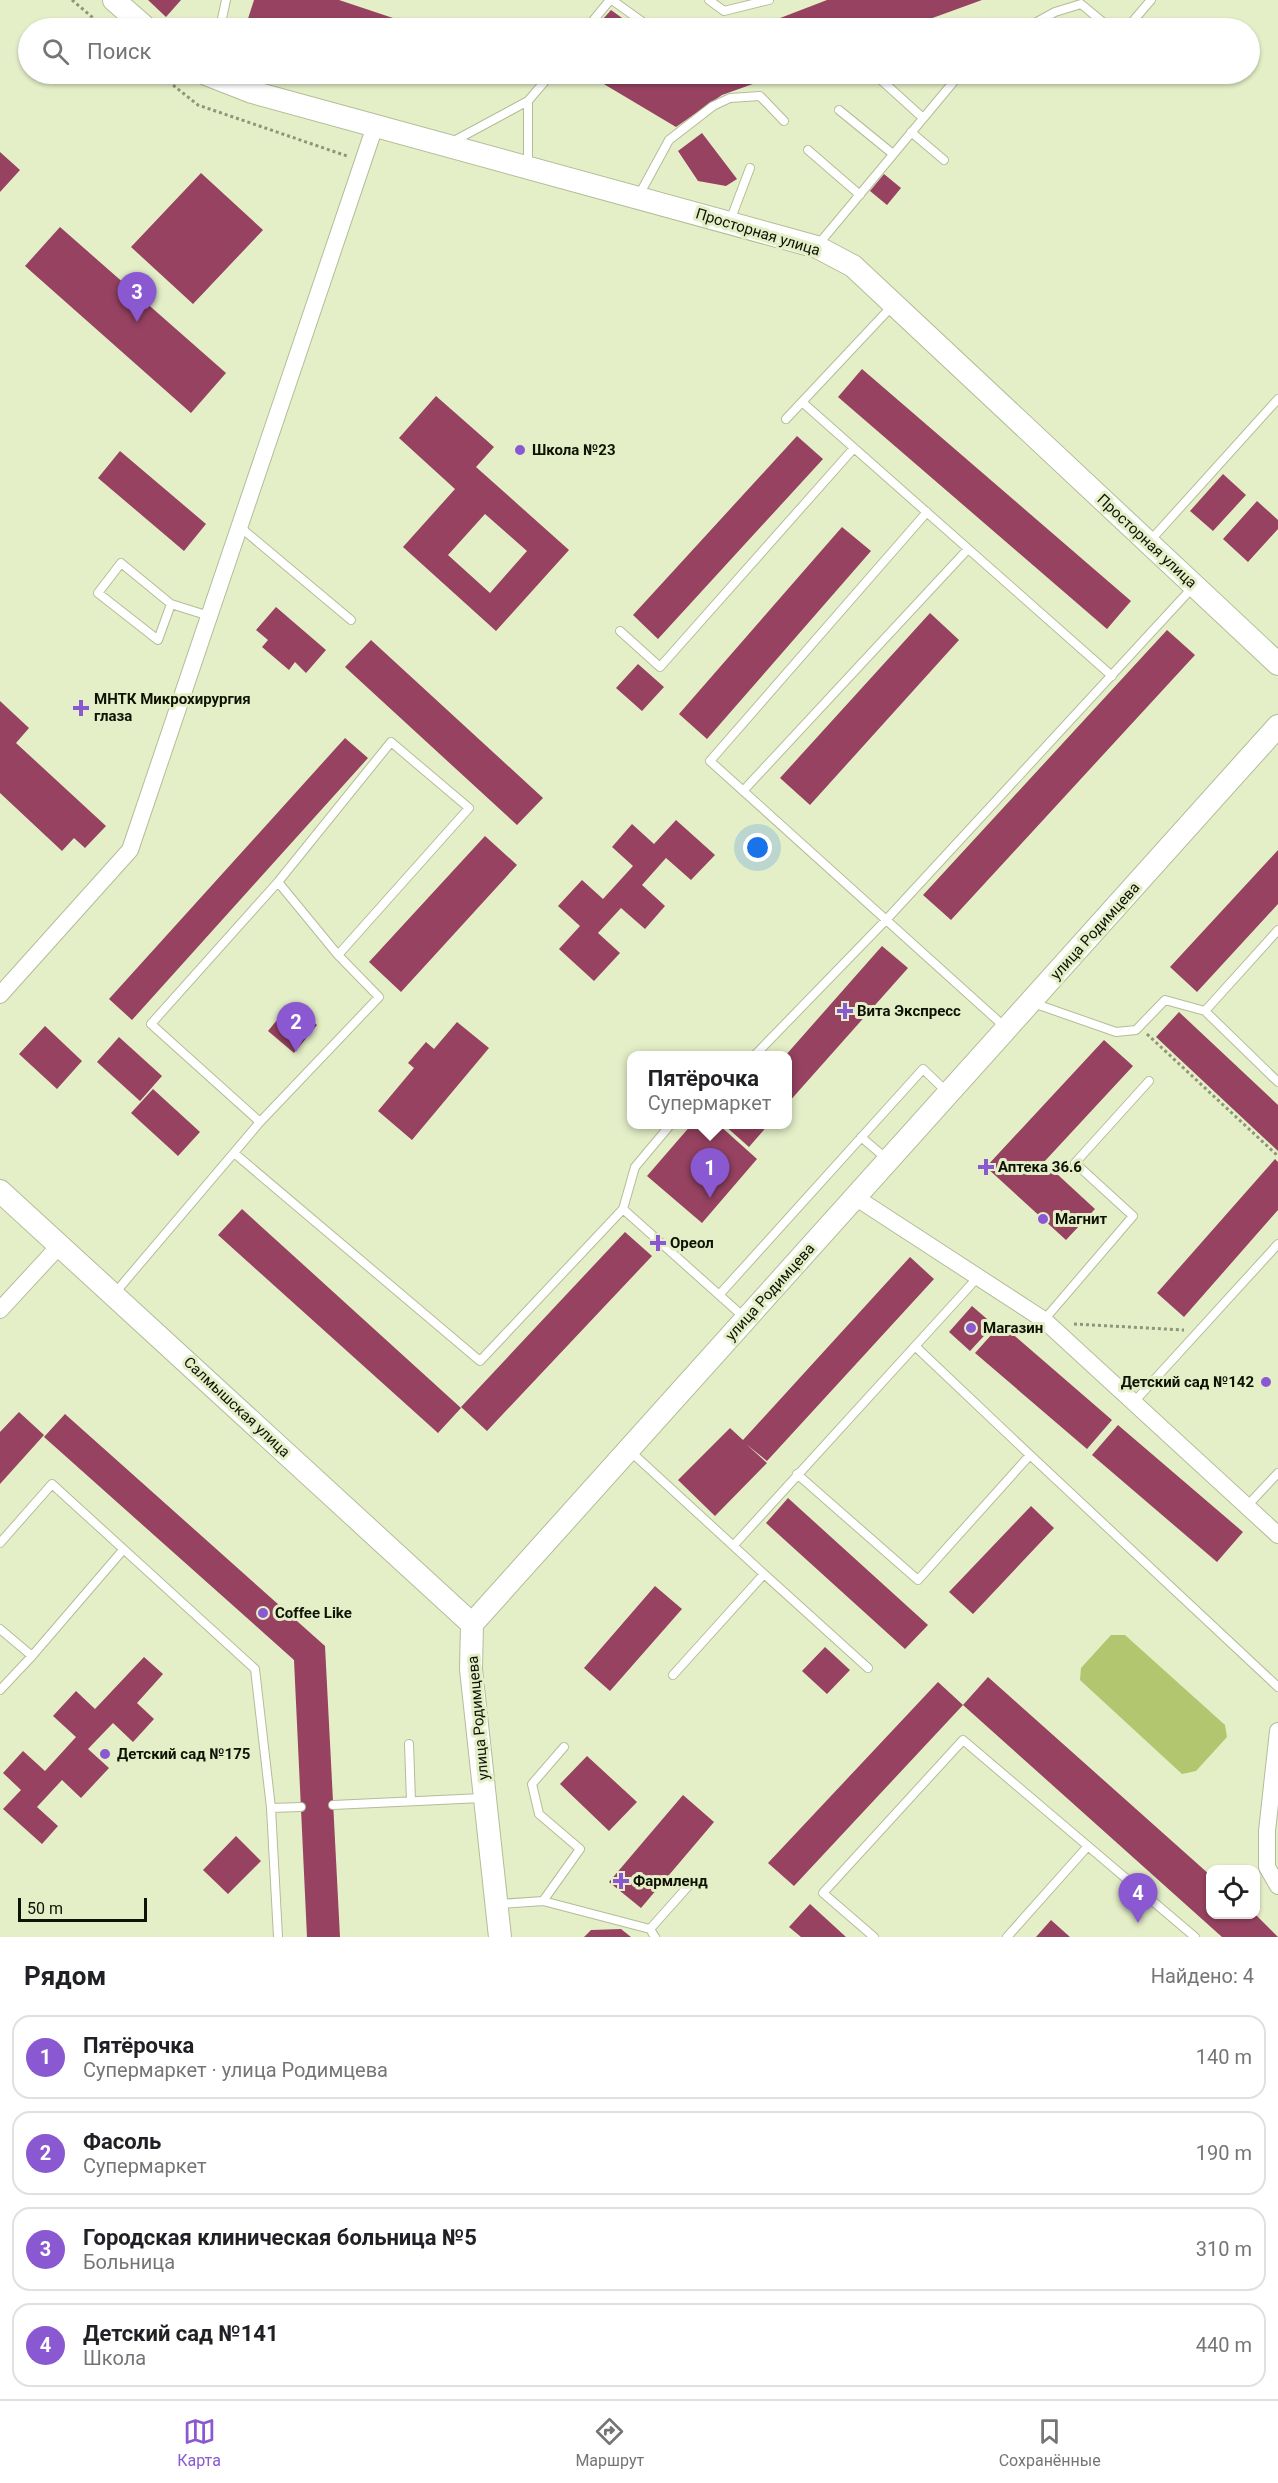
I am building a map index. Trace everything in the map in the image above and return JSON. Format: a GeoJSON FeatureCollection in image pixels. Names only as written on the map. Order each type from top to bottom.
{"type":"FeatureCollection","features":[{"type":"Feature","properties":{"kind":"street"},"geometry":{"type":"LineString","coordinates":[[114,0],[135,18]]}},
{"type":"Feature","properties":{"kind":"street","name":"Просторная улица"},"geometry":{"type":"LineString","coordinates":[[233,84],[252,92],[528,169],[816,246],[853,266],[1278,664]]}},
{"type":"Feature","properties":{"kind":"street"},"geometry":{"type":"LineString","coordinates":[[0,995],[130,850],[375,126]]}},
{"type":"Feature","properties":{"kind":"street","name":"улица Родимцева"},"geometry":{"type":"LineString","coordinates":[[500,1937],[471,1669],[472,1624],[1278,726]]}},
{"type":"Feature","properties":{"kind":"street","name":"Салмышская улица"},"geometry":{"type":"LineString","coordinates":[[0,1191],[472,1624]]}},
{"type":"Feature","properties":{"kind":"street"},"geometry":{"type":"LineString","coordinates":[[855,1197],[978,1277],[1049,1314],[1175,1443],[1278,1535]]}},
{"type":"Feature","properties":{"kind":"street"},"geometry":{"type":"LineString","coordinates":[[0,1310],[60,1245]]}},
{"type":"Feature","properties":{"kind":"street"},"geometry":{"type":"LineString","coordinates":[[1278,1731],[1267,1831],[1268,1867],[1278,1886]]}},
{"type":"Feature","properties":{"kind":"lane"},"geometry":{"type":"LineString","coordinates":[[222,18],[226,0]]}},
{"type":"Feature","properties":{"kind":"lane"},"geometry":{"type":"LineString","coordinates":[[596,18],[611,0],[637,18]]}},
{"type":"Feature","properties":{"kind":"lane"},"geometry":{"type":"LineString","coordinates":[[709,0],[724,11],[769,0]]}},
{"type":"Feature","properties":{"kind":"lane"},"geometry":{"type":"LineString","coordinates":[[1135,18],[1151,0]]}},
{"type":"Feature","properties":{"kind":"lane"},"geometry":{"type":"LineString","coordinates":[[1044,18],[1081,4],[1098,18]]}},
{"type":"Feature","properties":{"kind":"lane"},"geometry":{"type":"LineString","coordinates":[[445,145],[528,101],[542,84]]}},
{"type":"Feature","properties":{"kind":"lane"},"geometry":{"type":"LineString","coordinates":[[886,84],[923,118]]}},
{"type":"Feature","properties":{"kind":"lane"},"geometry":{"type":"LineString","coordinates":[[816,246],[950,84]]}},
{"type":"Feature","properties":{"kind":"lane"},"geometry":{"type":"LineString","coordinates":[[638,198],[669,140],[713,106],[730,98],[760,96],[784,121]]}},
{"type":"Feature","properties":{"kind":"lane"},"geometry":{"type":"LineString","coordinates":[[528,101],[528,169]]}},
{"type":"Feature","properties":{"kind":"lane"},"geometry":{"type":"LineString","coordinates":[[839,110],[893,154]]}},
{"type":"Feature","properties":{"kind":"lane"},"geometry":{"type":"LineString","coordinates":[[911,132],[944,160]]}},
{"type":"Feature","properties":{"kind":"lane"},"geometry":{"type":"LineString","coordinates":[[808,150],[860,195]]}},
{"type":"Feature","properties":{"kind":"lane"},"geometry":{"type":"LineString","coordinates":[[730,222],[750,168]]}},
{"type":"Feature","properties":{"kind":"lane"},"geometry":{"type":"LineString","coordinates":[[786,419],[894,304]]}},
{"type":"Feature","properties":{"kind":"lane"},"geometry":{"type":"LineString","coordinates":[[1149,543],[1278,399]]}},
{"type":"Feature","properties":{"kind":"lane"},"geometry":{"type":"LineString","coordinates":[[802,402],[1112,676]]}},
{"type":"Feature","properties":{"kind":"lane"},"geometry":{"type":"LineString","coordinates":[[620,632],[660,667],[854,448]]}},
{"type":"Feature","properties":{"kind":"lane"},"geometry":{"type":"LineString","coordinates":[[927,513],[710,761],[1007,1029]]}},
{"type":"Feature","properties":{"kind":"lane"},"geometry":{"type":"LineString","coordinates":[[239,526],[351,620]]}},
{"type":"Feature","properties":{"kind":"lane"},"geometry":{"type":"LineString","coordinates":[[743,791],[968,549]]}},
{"type":"Feature","properties":{"kind":"lane"},"geometry":{"type":"LineString","coordinates":[[171,604],[158,640],[98,593],[121,563],[171,604],[209,616]]}},
{"type":"Feature","properties":{"kind":"lane"},"geometry":{"type":"LineString","coordinates":[[759,1051],[886,920],[1194,585]]}},
{"type":"Feature","properties":{"kind":"lane"},"geometry":{"type":"LineString","coordinates":[[260,1122],[151,1024],[278,882],[391,742],[469,808],[338,955]]}},
{"type":"Feature","properties":{"kind":"lane"},"geometry":{"type":"LineString","coordinates":[[114,1294],[260,1122],[379,997],[338,955],[278,882]]}},
{"type":"Feature","properties":{"kind":"lane"},"geometry":{"type":"LineString","coordinates":[[1205,1011],[1278,930]]}},
{"type":"Feature","properties":{"kind":"lane"},"geometry":{"type":"LineString","coordinates":[[1030,1002],[1116,1032],[1139,1027],[1165,1000],[1205,1011],[1278,1082]]}},
{"type":"Feature","properties":{"kind":"lane"},"geometry":{"type":"LineString","coordinates":[[718,1294],[923,1069],[948,1094]]}},
{"type":"Feature","properties":{"kind":"lane"},"geometry":{"type":"LineString","coordinates":[[1049,1314],[1133,1216],[1075,1163],[1149,1081]]}},
{"type":"Feature","properties":{"kind":"lane"},"geometry":{"type":"LineString","coordinates":[[234,1153],[480,1361],[623,1209],[635,1167],[668,1129]]}},
{"type":"Feature","properties":{"kind":"lane"},"geometry":{"type":"LineString","coordinates":[[861,1137],[888,1160]]}},
{"type":"Feature","properties":{"kind":"lane"},"geometry":{"type":"LineString","coordinates":[[623,1209],[746,1319]]}},
{"type":"Feature","properties":{"kind":"lane"},"geometry":{"type":"LineString","coordinates":[[1134,1402],[1278,1245]]}},
{"type":"Feature","properties":{"kind":"lane"},"geometry":{"type":"LineString","coordinates":[[734,1545],[978,1277]]}},
{"type":"Feature","properties":{"kind":"lane"},"geometry":{"type":"LineString","coordinates":[[916,1347],[1278,1687]]}},
{"type":"Feature","properties":{"kind":"lane"},"geometry":{"type":"LineString","coordinates":[[628,1450],[868,1668]]}},
{"type":"Feature","properties":{"kind":"lane"},"geometry":{"type":"LineString","coordinates":[[797,1474],[918,1580],[1030,1455]]}},
{"type":"Feature","properties":{"kind":"lane"},"geometry":{"type":"LineString","coordinates":[[1247,1506],[1278,1473]]}},
{"type":"Feature","properties":{"kind":"lane"},"geometry":{"type":"LineString","coordinates":[[0,1543],[52,1484],[255,1669],[272,1808],[278,1937]]}},
{"type":"Feature","properties":{"kind":"lane"},"geometry":{"type":"LineString","coordinates":[[0,1690],[123,1550]]}},
{"type":"Feature","properties":{"kind":"lane"},"geometry":{"type":"LineString","coordinates":[[673,1675],[764,1574]]}},
{"type":"Feature","properties":{"kind":"lane"},"geometry":{"type":"LineString","coordinates":[[0,1629],[32,1656]]}},
{"type":"Feature","properties":{"kind":"lane"},"geometry":{"type":"LineString","coordinates":[[874,1937],[823,1893],[963,1740],[1195,1937]]}},
{"type":"Feature","properties":{"kind":"lane"},"geometry":{"type":"LineString","coordinates":[[409,1744],[411,1802]]}},
{"type":"Feature","properties":{"kind":"lane"},"geometry":{"type":"LineString","coordinates":[[543,1901],[580,1849],[539,1814],[532,1784],[564,1747]]}},
{"type":"Feature","properties":{"kind":"lane"},"geometry":{"type":"LineString","coordinates":[[333,1805],[485,1798]]}},
{"type":"Feature","properties":{"kind":"lane"},"geometry":{"type":"LineString","coordinates":[[272,1808],[301,1807]]}},
{"type":"Feature","properties":{"kind":"lane"},"geometry":{"type":"LineString","coordinates":[[1006,1937],[1088,1846]]}},
{"type":"Feature","properties":{"kind":"lane"},"geometry":{"type":"LineString","coordinates":[[496,1905],[543,1901],[652,1933],[691,1883]]}},
{"type":"Feature","properties":{"kind":"path"},"geometry":{"type":"LineString","coordinates":[[72,0],[93,18]]}},
{"type":"Feature","properties":{"kind":"path"},"geometry":{"type":"LineString","coordinates":[[172,84],[198,105],[363,161]]}},
{"type":"Feature","properties":{"kind":"path"},"geometry":{"type":"LineString","coordinates":[[1139,1027],[1278,1156]]}},
{"type":"Feature","properties":{"kind":"path"},"geometry":{"type":"LineString","coordinates":[[1049,1314],[1073,1324],[1182,1329],[1194,1337]]}},
{"type":"Feature","properties":{"kind":"green space"},"geometry":{"type":"Polygon","coordinates":[[[1111,1635],[1125,1635],[1225,1725],[1227,1737],[1196,1771],[1182,1774],[1080,1680],[1081,1668],[1111,1635]]]}},
{"type":"Feature","properties":{"kind":"building"},"geometry":{"type":"Polygon","coordinates":[[[148,0],[181,0],[166,17],[148,0]]]}},
{"type":"Feature","properties":{"kind":"building"},"geometry":{"type":"Polygon","coordinates":[[[254,0],[339,0],[393,18],[248,18],[254,0]]]}},
{"type":"Feature","properties":{"kind":"building"},"geometry":{"type":"Polygon","coordinates":[[[827,0],[982,0],[932,18],[780,18],[827,0]]]}},
{"type":"Feature","properties":{"kind":"building"},"geometry":{"type":"Polygon","coordinates":[[[611,10],[622,18],[604,18],[611,10]]]}},
{"type":"Feature","properties":{"kind":"building"},"geometry":{"type":"Polygon","coordinates":[[[604,84],[753,84],[722,95],[676,127],[604,84]]]}},
{"type":"Feature","properties":{"kind":"building"},"geometry":{"type":"Polygon","coordinates":[[[702,133],[737,179],[726,186],[698,181],[678,151],[702,133]]]}},
{"type":"Feature","properties":{"kind":"building"},"geometry":{"type":"Polygon","coordinates":[[[0,152],[20,170],[0,192],[0,152]]]}},
{"type":"Feature","properties":{"kind":"building"},"geometry":{"type":"Polygon","coordinates":[[[201,173],[263,230],[193,304],[131,247],[201,173]]]}},
{"type":"Feature","properties":{"kind":"building"},"geometry":{"type":"Polygon","coordinates":[[[884,174],[901,188],[887,205],[870,191],[884,174]]]}},
{"type":"Feature","properties":{"kind":"building"},"geometry":{"type":"Polygon","coordinates":[[[60,227],[226,373],[191,413],[25,266],[60,227]]]}},
{"type":"Feature","properties":{"kind":"building"},"geometry":{"type":"Polygon","coordinates":[[[862,369],[1131,601],[1107,629],[838,397],[862,369]]]}},
{"type":"Feature","properties":{"kind":"building"},"geometry":{"type":"Polygon","coordinates":[[[436,396],[494,447],[476,467],[569,550],[496,631],[403,547],[455,489],[399,438],[436,396]],[[485,514],[448,555],[490,593],[527,551],[485,514]]]}},
{"type":"Feature","properties":{"kind":"building"},"geometry":{"type":"Polygon","coordinates":[[[797,436],[823,459],[658,639],[633,615],[797,436]]]}},
{"type":"Feature","properties":{"kind":"building"},"geometry":{"type":"Polygon","coordinates":[[[120,451],[206,524],[184,551],[98,478],[120,451]]]}},
{"type":"Feature","properties":{"kind":"building"},"geometry":{"type":"Polygon","coordinates":[[[1223,474],[1246,495],[1213,531],[1190,511],[1223,474]]]}},
{"type":"Feature","properties":{"kind":"building"},"geometry":{"type":"Polygon","coordinates":[[[1257,501],[1278,520],[1278,529],[1248,562],[1223,539],[1257,501]]]}},
{"type":"Feature","properties":{"kind":"building"},"geometry":{"type":"Polygon","coordinates":[[[842,527],[871,551],[707,739],[679,714],[842,527]]]}},
{"type":"Feature","properties":{"kind":"building"},"geometry":{"type":"Polygon","coordinates":[[[276,607],[326,650],[306,673],[295,662],[289,670],[262,647],[268,640],[256,630],[276,607]]]}},
{"type":"Feature","properties":{"kind":"building"},"geometry":{"type":"Polygon","coordinates":[[[930,613],[959,640],[810,805],[780,778],[930,613]]]}},
{"type":"Feature","properties":{"kind":"building"},"geometry":{"type":"Polygon","coordinates":[[[1167,630],[1195,655],[951,920],[923,895],[1167,630]]]}},
{"type":"Feature","properties":{"kind":"building"},"geometry":{"type":"Polygon","coordinates":[[[371,640],[543,798],[517,825],[345,667],[371,640]]]}},
{"type":"Feature","properties":{"kind":"building"},"geometry":{"type":"Polygon","coordinates":[[[638,664],[664,687],[642,711],[616,688],[638,664]]]}},
{"type":"Feature","properties":{"kind":"building"},"geometry":{"type":"Polygon","coordinates":[[[0,701],[29,728],[16,743],[106,826],[85,848],[74,838],[62,851],[0,793],[0,701]]]}},
{"type":"Feature","properties":{"kind":"building"},"geometry":{"type":"Polygon","coordinates":[[[345,738],[368,758],[132,1020],[109,999],[345,738]]]}},
{"type":"Feature","properties":{"kind":"building"},"geometry":{"type":"Polygon","coordinates":[[[676,820],[715,855],[691,880],[666,858],[642,885],[665,906],[645,929],[621,908],[598,933],[620,953],[594,981],[559,949],[580,926],[558,906],[582,880],[603,899],[633,866],[612,847],[632,824],[654,844],[676,820]]]}},
{"type":"Feature","properties":{"kind":"building"},"geometry":{"type":"Polygon","coordinates":[[[485,836],[517,865],[401,992],[369,962],[485,836]]]}},
{"type":"Feature","properties":{"kind":"building"},"geometry":{"type":"Polygon","coordinates":[[[1278,850],[1278,904],[1197,992],[1170,967],[1278,850]]]}},
{"type":"Feature","properties":{"kind":"building"},"geometry":{"type":"Polygon","coordinates":[[[882,946],[908,968],[792,1098],[792,1051],[789,1051],[882,946]]]}},
{"type":"Feature","properties":{"kind":"building"},"geometry":{"type":"Polygon","coordinates":[[[291,1003],[317,1025],[294,1053],[268,1031],[291,1003]]]}},
{"type":"Feature","properties":{"kind":"building"},"geometry":{"type":"Polygon","coordinates":[[[1179,1012],[1278,1105],[1278,1151],[1156,1037],[1179,1012]]]}},
{"type":"Feature","properties":{"kind":"building"},"geometry":{"type":"Polygon","coordinates":[[[457,1022],[489,1048],[412,1140],[378,1111],[414,1068],[408,1063],[426,1042],[434,1049],[457,1022]]]}},
{"type":"Feature","properties":{"kind":"building"},"geometry":{"type":"Polygon","coordinates":[[[45,1026],[82,1061],[57,1089],[19,1054],[45,1026]]]}},
{"type":"Feature","properties":{"kind":"building"},"geometry":{"type":"Polygon","coordinates":[[[119,1037],[162,1076],[140,1101],[97,1062],[119,1037]]]}},
{"type":"Feature","properties":{"kind":"building"},"geometry":{"type":"Polygon","coordinates":[[[1104,1040],[1133,1066],[1044,1162],[1095,1209],[1066,1240],[986,1167],[1104,1040]]]}},
{"type":"Feature","properties":{"kind":"building"},"geometry":{"type":"Polygon","coordinates":[[[153,1089],[200,1132],[178,1156],[131,1113],[153,1089]]]}},
{"type":"Feature","properties":{"kind":"building"},"geometry":{"type":"Polygon","coordinates":[[[688,1129],[724,1129],[757,1159],[702,1223],[647,1176],[688,1129]]]}},
{"type":"Feature","properties":{"kind":"building"},"geometry":{"type":"Polygon","coordinates":[[[729,1129],[765,1129],[749,1147],[729,1129]]]}},
{"type":"Feature","properties":{"kind":"building"},"geometry":{"type":"Polygon","coordinates":[[[1275,1159],[1278,1162],[1278,1210],[1184,1317],[1157,1293],[1275,1159]]]}},
{"type":"Feature","properties":{"kind":"building"},"geometry":{"type":"Polygon","coordinates":[[[242,1209],[461,1408],[438,1433],[218,1235],[242,1209]]]}},
{"type":"Feature","properties":{"kind":"building"},"geometry":{"type":"Polygon","coordinates":[[[625,1232],[652,1256],[487,1431],[461,1407],[625,1232]]]}},
{"type":"Feature","properties":{"kind":"building"},"geometry":{"type":"Polygon","coordinates":[[[910,1257],[934,1279],[767,1461],[746,1444],[767,1463],[715,1516],[678,1480],[730,1428],[743,1440],[910,1257]]]}},
{"type":"Feature","properties":{"kind":"building","name":"Магазин"},"geometry":{"type":"Polygon","coordinates":[[[972,1306],[994,1325],[970,1351],[949,1332],[972,1306]]]}},
{"type":"Feature","properties":{"kind":"building"},"geometry":{"type":"Polygon","coordinates":[[[1001,1324],[1112,1420],[1087,1449],[975,1353],[1001,1324]]]}},
{"type":"Feature","properties":{"kind":"building"},"geometry":{"type":"Polygon","coordinates":[[[19,1412],[44,1435],[0,1484],[0,1432],[19,1412]]]}},
{"type":"Feature","properties":{"kind":"building"},"geometry":{"type":"Polygon","coordinates":[[[65,1414],[325,1646],[340,1937],[307,1937],[294,1660],[44,1437],[65,1414]]]}},
{"type":"Feature","properties":{"kind":"building"},"geometry":{"type":"Polygon","coordinates":[[[1118,1425],[1243,1532],[1217,1562],[1092,1455],[1118,1425]]]}},
{"type":"Feature","properties":{"kind":"building"},"geometry":{"type":"Polygon","coordinates":[[[788,1498],[928,1625],[905,1649],[766,1523],[788,1498]]]}},
{"type":"Feature","properties":{"kind":"building"},"geometry":{"type":"Polygon","coordinates":[[[1031,1506],[1054,1528],[973,1614],[949,1592],[1031,1506]]]}},
{"type":"Feature","properties":{"kind":"building"},"geometry":{"type":"Polygon","coordinates":[[[655,1586],[682,1609],[610,1691],[584,1668],[655,1586]]]}},
{"type":"Feature","properties":{"kind":"building"},"geometry":{"type":"Polygon","coordinates":[[[825,1647],[850,1670],[827,1694],[802,1671],[825,1647]]]}},
{"type":"Feature","properties":{"kind":"building"},"geometry":{"type":"Polygon","coordinates":[[[144,1657],[163,1674],[137,1703],[154,1719],[133,1742],[113,1723],[88,1749],[109,1768],[81,1798],[62,1780],[37,1807],[58,1826],[42,1844],[3,1809],[21,1790],[3,1773],[23,1751],[45,1771],[76,1737],[53,1716],[76,1691],[95,1709],[144,1657]]]}},
{"type":"Feature","properties":{"kind":"building"},"geometry":{"type":"Polygon","coordinates":[[[988,1677],[1206,1871],[1206,1919],[1260,1919],[1278,1937],[1222,1937],[963,1705],[988,1677]]]}},
{"type":"Feature","properties":{"kind":"building"},"geometry":{"type":"Polygon","coordinates":[[[938,1682],[963,1705],[794,1886],[768,1863],[938,1682]]]}},
{"type":"Feature","properties":{"kind":"building"},"geometry":{"type":"Polygon","coordinates":[[[587,1756],[637,1802],[609,1831],[560,1784],[587,1756]]]}},
{"type":"Feature","properties":{"kind":"building"},"geometry":{"type":"Polygon","coordinates":[[[683,1795],[714,1822],[641,1908],[609,1882],[683,1795]]]}},
{"type":"Feature","properties":{"kind":"building"},"geometry":{"type":"Polygon","coordinates":[[[236,1836],[261,1861],[228,1894],[203,1870],[236,1836]]]}},
{"type":"Feature","properties":{"kind":"building"},"geometry":{"type":"Polygon","coordinates":[[[810,1904],[846,1937],[801,1937],[789,1927],[810,1904]]]}},
{"type":"Feature","properties":{"kind":"building"},"geometry":{"type":"Polygon","coordinates":[[[1051,1920],[1070,1937],[1036,1937],[1051,1920]]]}},
{"type":"Feature","properties":{"kind":"building"},"geometry":{"type":"Polygon","coordinates":[[[621,1929],[631,1937],[584,1937],[591,1930],[621,1929]]]}},
{"type":"Feature","properties":{"kind":"place","name":"Городская клиническая больница №5"},"geometry":{"type":"Point","coordinates":[137,322]}},
{"type":"Feature","properties":{"kind":"place","name":"Школа №23"},"geometry":{"type":"Point","coordinates":[520,450]}},
{"type":"Feature","properties":{"kind":"place","name":"МНТК Микрохирургия глаза"},"geometry":{"type":"Point","coordinates":[81,708]}},
{"type":"Feature","properties":{"kind":"place","name":"Вита Экспресс"},"geometry":{"type":"Point","coordinates":[845,1011]}},
{"type":"Feature","properties":{"kind":"place","name":"Фасоль"},"geometry":{"type":"Point","coordinates":[296,1052]}},
{"type":"Feature","properties":{"kind":"place","name":"Аптека 36.6"},"geometry":{"type":"Point","coordinates":[986,1167]}},
{"type":"Feature","properties":{"kind":"place","name":"Пятёрочка"},"geometry":{"type":"Point","coordinates":[710,1198]}},
{"type":"Feature","properties":{"kind":"place","name":"Магнит"},"geometry":{"type":"Point","coordinates":[1043,1219]}},
{"type":"Feature","properties":{"kind":"place","name":"Ореол"},"geometry":{"type":"Point","coordinates":[658,1243]}},
{"type":"Feature","properties":{"kind":"place","name":"Магазин"},"geometry":{"type":"Point","coordinates":[971,1328]}},
{"type":"Feature","properties":{"kind":"place","name":"Детский сад №142"},"geometry":{"type":"Point","coordinates":[1266,1382]}},
{"type":"Feature","properties":{"kind":"place","name":"Coffee Like"},"geometry":{"type":"Point","coordinates":[263,1613]}},
{"type":"Feature","properties":{"kind":"place","name":"Детский сад №175"},"geometry":{"type":"Point","coordinates":[105,1754]}},
{"type":"Feature","properties":{"kind":"place","name":"Фармленд"},"geometry":{"type":"Point","coordinates":[621,1881]}},
{"type":"Feature","properties":{"kind":"place","name":"Детский сад №141"},"geometry":{"type":"Point","coordinates":[1138,1923]}}]}
